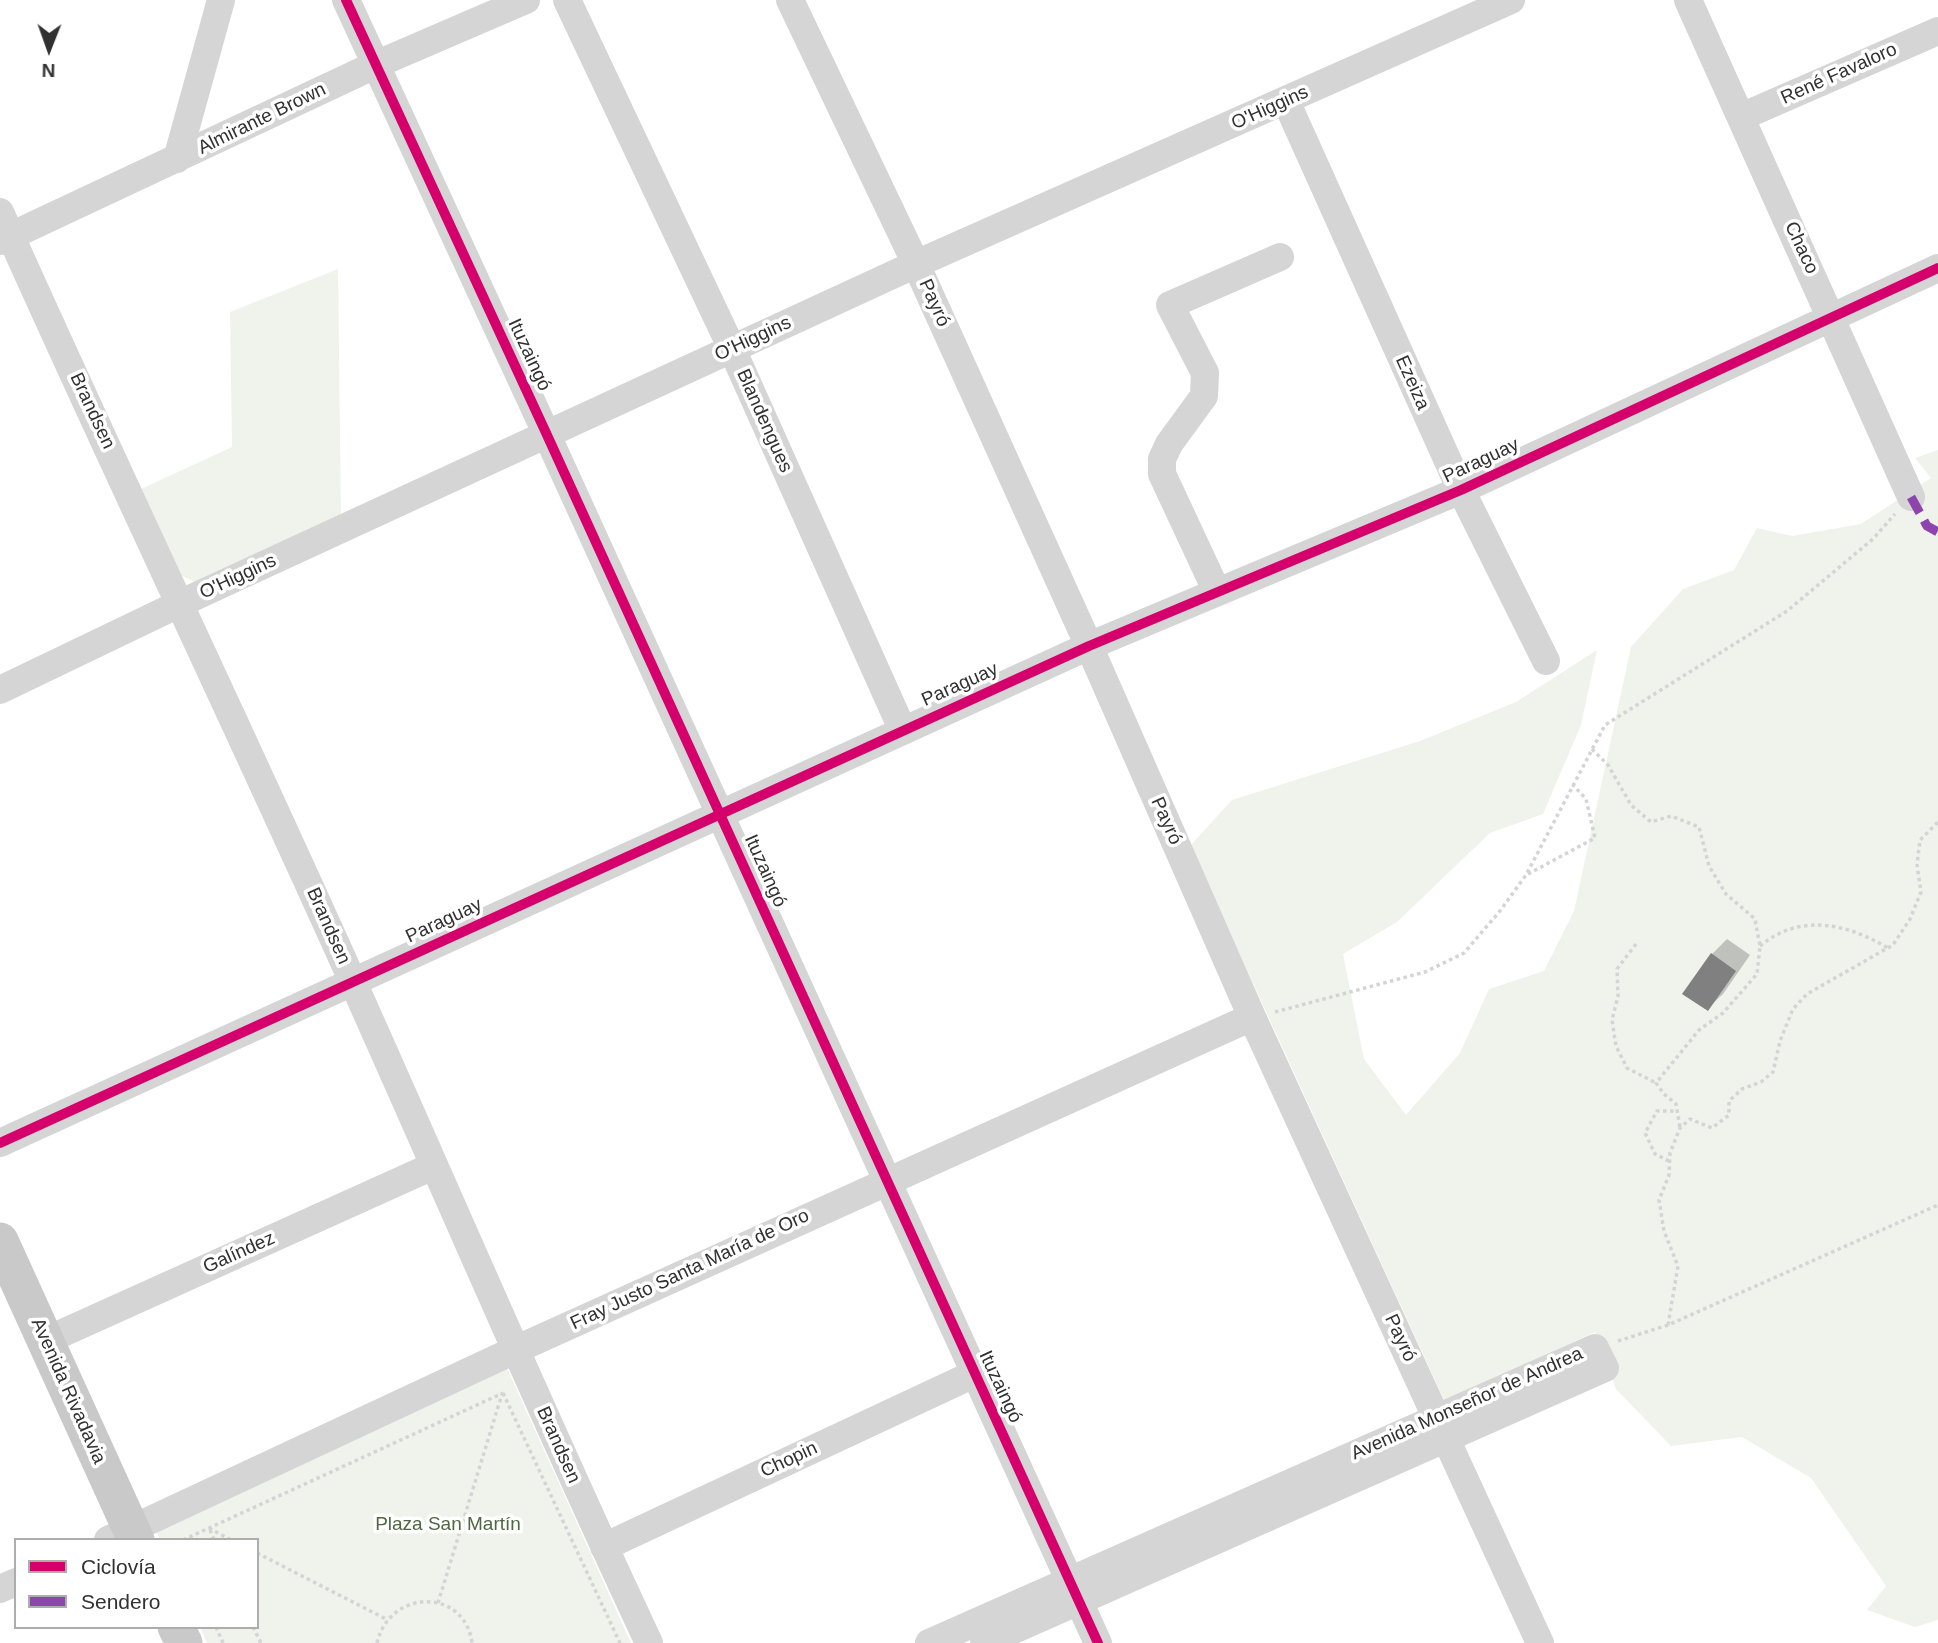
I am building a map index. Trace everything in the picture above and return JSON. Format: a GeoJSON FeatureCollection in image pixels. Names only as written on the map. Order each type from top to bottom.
{"type":"FeatureCollection","features":[{"type":"Feature","properties":{"kind":"main road","name":"Avenida Rivadavia"},"geometry":{"type":"LineString","coordinates":[[0,1241],[45,1341],[125,1536]]}},
{"type":"Feature","properties":{"kind":"street"},"geometry":{"type":"LineString","coordinates":[[177,159],[221,0]]}},
{"type":"Feature","properties":{"kind":"street","name":"Ituzaingó"},"geometry":{"type":"LineString","coordinates":[[346,0],[1098,1643]]}},
{"type":"Feature","properties":{"kind":"street","name":"Almirante Brown"},"geometry":{"type":"LineString","coordinates":[[4,230],[177,159],[375,65],[526,0]]}},
{"type":"Feature","properties":{"kind":"street","name":"Blandengues"},"geometry":{"type":"LineString","coordinates":[[567,0],[732,349],[903,731]]}},
{"type":"Feature","properties":{"kind":"street","name":"Payró"},"geometry":{"type":"LineString","coordinates":[[790,0],[916,264],[1089,646],[1252,1017],[1540,1643]]}},
{"type":"Feature","properties":{"kind":"street","name":"O'Higgins"},"geometry":{"type":"LineString","coordinates":[[0,690],[916,264],[1511,0]]}},
{"type":"Feature","properties":{"kind":"street","name":"Chaco"},"geometry":{"type":"LineString","coordinates":[[1688,0],[1911,496]]}},
{"type":"Feature","properties":{"kind":"street","name":"René Favaloro"},"geometry":{"type":"LineString","coordinates":[[1741,117],[1938,31]]}},
{"type":"Feature","properties":{"kind":"street","name":"Ezeiza"},"geometry":{"type":"LineString","coordinates":[[1286,101],[1461,490],[1546,660]]}},
{"type":"Feature","properties":{"kind":"street","name":"Brandsen"},"geometry":{"type":"LineString","coordinates":[[4,230],[181,604],[649,1643]]}},
{"type":"Feature","properties":{"kind":"street"},"geometry":{"type":"LineString","coordinates":[[1217,592],[1162,474],[1162,459],[1169,444],[1204,396],[1205,373],[1170,305],[1280,257]]}},
{"type":"Feature","properties":{"kind":"street","name":"Paraguay"},"geometry":{"type":"LineString","coordinates":[[0,1143],[1089,646],[1461,490],[1938,268]]}},
{"type":"Feature","properties":{"kind":"street","name":"Fray Justo Santa María de Oro"},"geometry":{"type":"LineString","coordinates":[[125,1536],[515,1350],[1252,1017]]}},
{"type":"Feature","properties":{"kind":"street","name":"Galíndez"},"geometry":{"type":"LineString","coordinates":[[45,1341],[433,1166]]}},
{"type":"Feature","properties":{"kind":"street","name":"Avenida Monseñor de Andrea"},"geometry":{"type":"LineString","coordinates":[[929,1643],[1074,1591],[1441,1427],[1605,1368],[1595,1348]]}},
{"type":"Feature","properties":{"kind":"street","name":"Chopin"},"geometry":{"type":"LineString","coordinates":[[604,1547],[974,1374]]}},
{"type":"Feature","properties":{"kind":"street","name":"Avenida Monseñor de Andrea"},"geometry":{"type":"LineString","coordinates":[[984,1643],[1074,1591]]}},
{"type":"Feature","properties":{"kind":"path"},"geometry":{"type":"LineString","coordinates":[[1252,1017],[1425,972],[1464,953],[1526,875],[1605,725],[1787,611],[1873,539],[1911,496]]}},
{"type":"Feature","properties":{"kind":"path"},"geometry":{"type":"LineString","coordinates":[[1592,749],[1608,765],[1631,805],[1651,822],[1671,816],[1699,827],[1709,866],[1726,894],[1755,919],[1760,946],[1757,974],[1723,1013],[1699,1031],[1656,1083]]}},
{"type":"Feature","properties":{"kind":"path"},"geometry":{"type":"LineString","coordinates":[[1526,875],[1595,838],[1586,799],[1573,785]]}},
{"type":"Feature","properties":{"kind":"path"},"geometry":{"type":"LineString","coordinates":[[1668,1325],[1678,1266],[1664,1231],[1658,1200],[1669,1175],[1670,1153],[1680,1128],[1690,1119],[1712,1128],[1728,1115],[1729,1101],[1742,1089],[1761,1082],[1773,1072],[1780,1041],[1793,1009],[1815,990],[1893,945],[1910,919],[1922,892],[1917,865],[1920,840],[1938,822]]}},
{"type":"Feature","properties":{"kind":"path"},"geometry":{"type":"LineString","coordinates":[[1760,946],[1776,933],[1818,924],[1850,931],[1888,948]]}},
{"type":"Feature","properties":{"kind":"path"},"geometry":{"type":"LineString","coordinates":[[1636,944],[1617,969],[1618,996],[1612,1020],[1616,1046],[1627,1068],[1656,1083],[1676,1104],[1680,1128]]}},
{"type":"Feature","properties":{"kind":"path"},"geometry":{"type":"LineString","coordinates":[[1670,1161],[1655,1154],[1645,1133],[1657,1111],[1678,1111]]}},
{"type":"Feature","properties":{"kind":"path"},"geometry":{"type":"LineString","coordinates":[[1595,1348],[1668,1325],[1938,1205]]}},
{"type":"Feature","properties":{"kind":"path"},"geometry":{"type":"LineString","coordinates":[[187,1538],[503,1393]]}},
{"type":"Feature","properties":{"kind":"path"},"geometry":{"type":"LineString","coordinates":[[438,1603],[503,1393]]}},
{"type":"Feature","properties":{"kind":"path"},"geometry":{"type":"LineString","coordinates":[[503,1393],[620,1643]]}},
{"type":"Feature","properties":{"kind":"path"},"geometry":{"type":"LineString","coordinates":[[209,1528],[213,1538]]}},
{"type":"Feature","properties":{"kind":"path"},"geometry":{"type":"LineString","coordinates":[[209,1528],[227,1538]]}},
{"type":"Feature","properties":{"kind":"path"},"geometry":{"type":"LineString","coordinates":[[259,1554],[388,1620]]}},
{"type":"Feature","properties":{"kind":"path"},"geometry":{"type":"LineString","coordinates":[[377,1643],[383,1626],[393,1614],[406,1605],[422,1602],[438,1603],[452,1610],[464,1621],[472,1643]]}},
{"type":"Feature","properties":{"kind":"green space"},"geometry":{"type":"Polygon","coordinates":[[[338,269],[341,520],[195,582],[180,575],[139,490],[232,447],[230,312],[338,269]]]}},
{"type":"Feature","properties":{"kind":"green space"},"geometry":{"type":"Polygon","coordinates":[[[1938,450],[1938,1620],[1915,1627],[1867,1610],[1886,1586],[1811,1478],[1742,1437],[1671,1446],[1616,1389],[1595,1332],[1445,1402],[1190,846],[1232,800],[1420,741],[1516,702],[1597,650],[1581,725],[1543,814],[1490,833],[1397,922],[1343,954],[1364,1059],[1406,1115],[1460,1053],[1489,989],[1544,971],[1574,911],[1631,647],[1683,589],[1734,570],[1757,528],[1792,536],[1861,524],[1931,478],[1915,458],[1938,450]]]}},
{"type":"Feature","properties":{"kind":"green space","name":"Plaza San Martín"},"geometry":{"type":"Polygon","coordinates":[[[507,1368],[631,1643],[207,1643],[201,1629],[259,1629],[259,1538],[159,1538],[156,1530],[507,1368]]]}},
{"type":"Feature","properties":{"kind":"building"},"geometry":{"type":"Polygon","coordinates":[[[1711,953],[1736,971],[1708,1011],[1682,994],[1711,953]]]}},
{"type":"Feature","properties":{"kind":"marked path"},"geometry":{"type":"LineString","coordinates":[[1911,497],[1927,526],[1938,532]]}},
{"type":"Feature","properties":{"kind":"cycle path"},"geometry":{"type":"LineString","coordinates":[[346,0],[1098,1643]]}},
{"type":"Feature","properties":{"kind":"cycle path"},"geometry":{"type":"LineString","coordinates":[[0,1143],[1089,646],[1461,490],[1938,268]]}}]}
